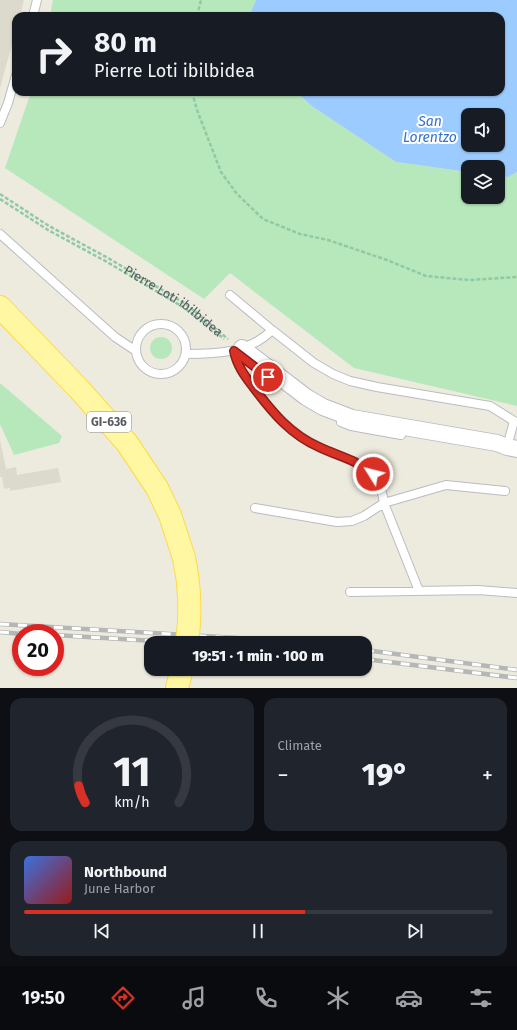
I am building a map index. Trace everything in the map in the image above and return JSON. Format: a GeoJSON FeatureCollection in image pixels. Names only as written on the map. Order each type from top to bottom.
{"type":"FeatureCollection","features":[{"type":"Feature","properties":{"kind":"main road","name":"GI-636"},"geometry":{"type":"LineString","coordinates":[[0,307],[79,389],[127,443],[157,488],[170,515],[184,558],[189,597],[188,636]]}},
{"type":"Feature","properties":{"kind":"main road"},"geometry":{"type":"LineString","coordinates":[[177,688],[180,676]]}},
{"type":"Feature","properties":{"kind":"street"},"geometry":{"type":"LineString","coordinates":[[238,350],[322,407],[352,418],[512,448]]}},
{"type":"Feature","properties":{"kind":"lane"},"geometry":{"type":"LineString","coordinates":[[34,12],[37,0]]}},
{"type":"Feature","properties":{"kind":"lane"},"geometry":{"type":"LineString","coordinates":[[0,123],[12,89]]}},
{"type":"Feature","properties":{"kind":"lane"},"geometry":{"type":"LineString","coordinates":[[0,234],[115,337],[136,351]]}},
{"type":"Feature","properties":{"kind":"lane"},"geometry":{"type":"LineString","coordinates":[[230,295],[314,363],[333,374],[377,388],[490,406],[514,421],[512,448]]}},
{"type":"Feature","properties":{"kind":"lane"},"geometry":{"type":"LineString","coordinates":[[154,324],[172,326],[179,330],[184,337],[186,354],[184,361],[172,372],[164,374],[156,373],[142,365],[136,351],[137,342],[141,334],[154,324]]}},
{"type":"Feature","properties":{"kind":"lane"},"geometry":{"type":"LineString","coordinates":[[186,354],[203,354],[238,350],[265,337],[272,330]]}},
{"type":"Feature","properties":{"kind":"lane"},"geometry":{"type":"LineString","coordinates":[[238,350],[236,360],[241,371],[267,406],[283,423],[298,436],[318,447],[352,460],[365,467],[373,474],[383,494],[384,503],[419,591]]}},
{"type":"Feature","properties":{"kind":"lane"},"geometry":{"type":"LineString","coordinates":[[255,508],[337,522],[352,521],[364,516],[384,503],[446,485],[505,491]]}},
{"type":"Feature","properties":{"kind":"lane"},"geometry":{"type":"LineString","coordinates":[[350,592],[478,590],[517,593]]}},
{"type":"Feature","properties":{"kind":"path"},"geometry":{"type":"LineString","coordinates":[[198,12],[201,0]]}},
{"type":"Feature","properties":{"kind":"path"},"geometry":{"type":"LineString","coordinates":[[193,96],[221,172],[237,194],[263,219],[300,234],[328,240],[387,260],[426,276],[469,280],[517,277]]}},
{"type":"Feature","properties":{"kind":"path","name":"Pierre Loti ibilbidea"},"geometry":{"type":"LineString","coordinates":[[0,194],[49,226],[108,258],[186,304],[208,321],[238,350]]}},
{"type":"Feature","properties":{"kind":"shaded area"},"geometry":{"type":"Polygon","coordinates":[[[0,0],[24,0],[21,12],[12,12],[12,44],[0,88],[0,0]]]}},
{"type":"Feature","properties":{"kind":"shaded area"},"geometry":{"type":"Polygon","coordinates":[[[0,440],[6,469],[16,467],[17,475],[58,468],[61,482],[10,491],[10,488],[4,489],[2,477],[0,477],[0,440]]]}},
{"type":"Feature","properties":{"kind":"green space"},"geometry":{"type":"Polygon","coordinates":[[[53,0],[256,0],[251,12],[51,12],[53,0]]]}},
{"type":"Feature","properties":{"kind":"green space"},"geometry":{"type":"Polygon","coordinates":[[[30,96],[301,96],[313,107],[396,162],[461,171],[461,204],[505,204],[505,177],[517,172],[517,406],[354,368],[230,273],[204,299],[5,168],[30,96]]]}},
{"type":"Feature","properties":{"kind":"green space"},"geometry":{"type":"Polygon","coordinates":[[[161,337],[169,340],[172,348],[169,356],[161,359],[153,356],[150,348],[153,340],[161,337]]]}},
{"type":"Feature","properties":{"kind":"green space"},"geometry":{"type":"Polygon","coordinates":[[[0,383],[62,436],[59,443],[14,455],[0,424],[0,383]]]}},
{"type":"Feature","properties":{"kind":"water","name":"San Lorentzo"},"geometry":{"type":"Polygon","coordinates":[[[256,0],[517,0],[517,172],[508,177],[505,177],[505,160],[461,160],[461,171],[396,162],[313,107],[301,96],[505,96],[505,12],[251,12],[256,0]]]}},
{"type":"Feature","properties":{"kind":"railway"},"geometry":{"type":"LineString","coordinates":[[0,624],[203,636]]}},
{"type":"Feature","properties":{"kind":"railway"},"geometry":{"type":"LineString","coordinates":[[0,632],[12,633]]}},
{"type":"Feature","properties":{"kind":"railway"},"geometry":{"type":"LineString","coordinates":[[64,636],[144,640]]}},
{"type":"Feature","properties":{"kind":"railway"},"geometry":{"type":"LineString","coordinates":[[372,651],[517,670]]}},
{"type":"Feature","properties":{"kind":"railway"},"geometry":{"type":"LineString","coordinates":[[372,660],[517,678]]}},
{"type":"Feature","properties":{"kind":"route"},"geometry":{"type":"LineString","coordinates":[[268,377],[234,351],[241,371],[267,406],[283,423],[298,436],[318,447],[352,460],[365,467],[373,474]]}}]}
